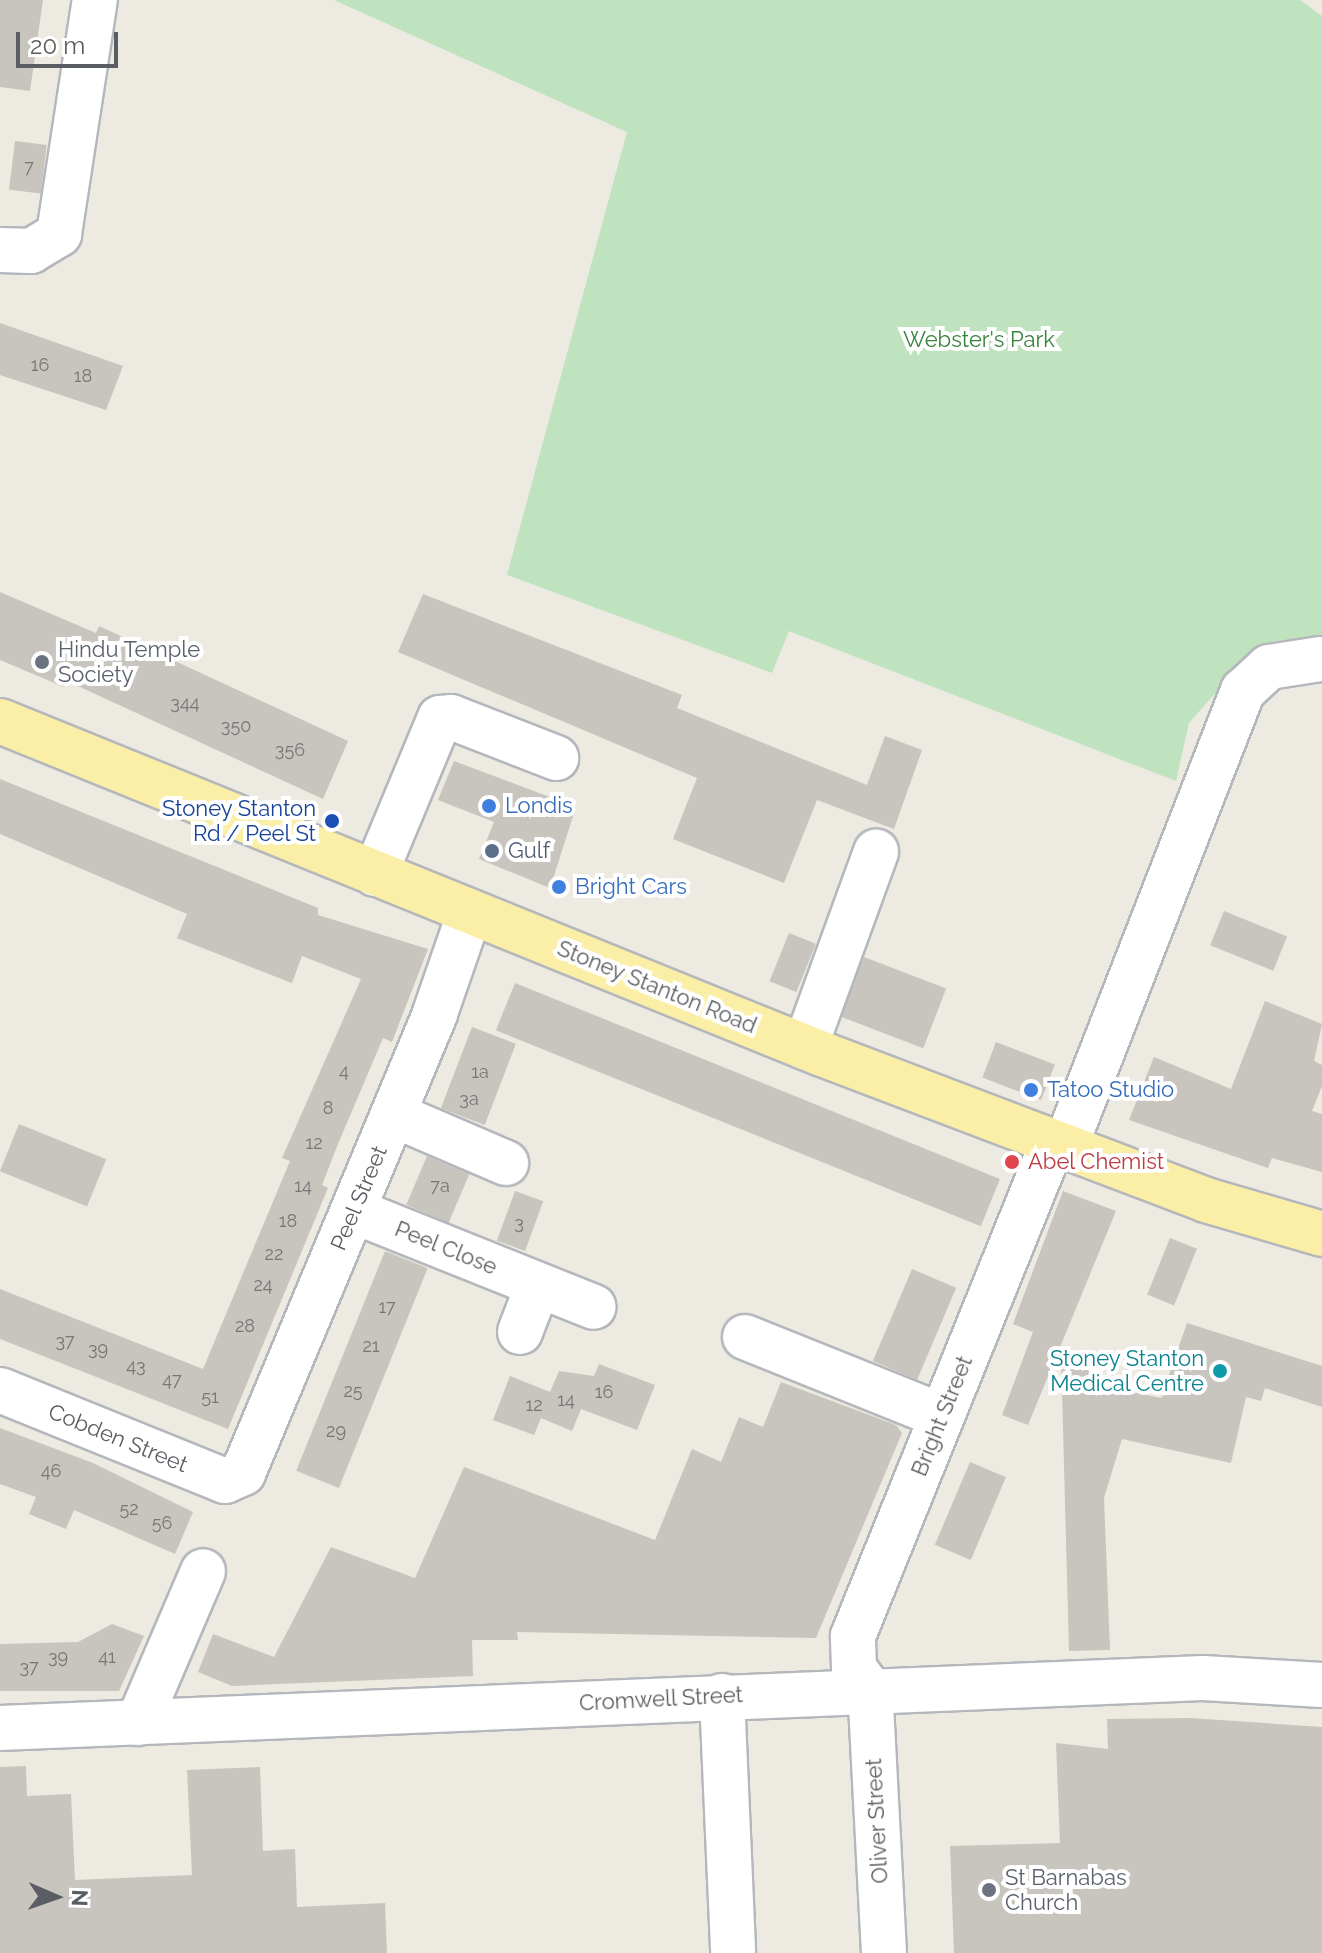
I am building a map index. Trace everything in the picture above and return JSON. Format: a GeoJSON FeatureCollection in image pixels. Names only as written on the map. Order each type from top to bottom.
{"type":"FeatureCollection","features":[{"type":"Feature","properties":{"kind":"main road","name":"Stoney Stanton Road"},"geometry":{"type":"LineString","coordinates":[[0,721],[805,1047],[1206,1200],[1322,1234]]}},
{"type":"Feature","properties":{"kind":"street"},"geometry":{"type":"LineString","coordinates":[[0,250],[31,251],[59,234],[95,0]]}},
{"type":"Feature","properties":{"kind":"street","name":"Bright Street"},"geometry":{"type":"LineString","coordinates":[[870,1690],[854,1668],[853,1636],[942,1416],[1059,1144],[1243,691],[1269,667],[1320,659]]}},
{"type":"Feature","properties":{"kind":"street"},"geometry":{"type":"LineString","coordinates":[[375,874],[440,718],[451,717],[556,758]]}},
{"type":"Feature","properties":{"kind":"street"},"geometry":{"type":"LineString","coordinates":[[805,1047],[876,852]]}},
{"type":"Feature","properties":{"kind":"street","name":"Peel Street"},"geometry":{"type":"LineString","coordinates":[[236,1478],[394,1115],[470,912]]}},
{"type":"Feature","properties":{"kind":"street"},"geometry":{"type":"LineString","coordinates":[[394,1115],[506,1163]]}},
{"type":"Feature","properties":{"kind":"street","name":"Peel Close"},"geometry":{"type":"LineString","coordinates":[[354,1211],[594,1307]]}},
{"type":"Feature","properties":{"kind":"street"},"geometry":{"type":"LineString","coordinates":[[520,1332],[538,1285]]}},
{"type":"Feature","properties":{"kind":"street"},"geometry":{"type":"LineString","coordinates":[[745,1337],[942,1416]]}},
{"type":"Feature","properties":{"kind":"street","name":"Cobden Street"},"geometry":{"type":"LineString","coordinates":[[0,1390],[225,1481],[236,1478]]}},
{"type":"Feature","properties":{"kind":"street"},"geometry":{"type":"LineString","coordinates":[[138,1723],[203,1571]]}},
{"type":"Feature","properties":{"kind":"street","name":"Cromwell Street"},"geometry":{"type":"LineString","coordinates":[[0,1728],[1203,1678],[1322,1685]]}},
{"type":"Feature","properties":{"kind":"street","name":"Oliver Street"},"geometry":{"type":"LineString","coordinates":[[870,1690],[884,1953]]}},
{"type":"Feature","properties":{"kind":"street"},"geometry":{"type":"LineString","coordinates":[[722,1696],[733,1951]]}},
{"type":"Feature","properties":{"kind":"green space","name":"Webster's Park"},"geometry":{"type":"Polygon","coordinates":[[[334,0],[1300,0],[1322,16],[1322,638],[1246,658],[1189,723],[1176,781],[789,631],[772,673],[507,575],[627,132],[334,0]]]}},
{"type":"Feature","properties":{"kind":"building"},"geometry":{"type":"Polygon","coordinates":[[[0,0],[43,0],[30,91],[0,87],[0,0]]]}},
{"type":"Feature","properties":{"kind":"building"},"geometry":{"type":"Polygon","coordinates":[[[15,141],[47,145],[41,194],[9,190],[15,141]]]}},
{"type":"Feature","properties":{"kind":"building"},"geometry":{"type":"Polygon","coordinates":[[[0,323],[123,366],[106,410],[0,375],[0,323]]]}},
{"type":"Feature","properties":{"kind":"building"},"geometry":{"type":"Polygon","coordinates":[[[0,592],[96,633],[99,626],[348,741],[323,799],[67,681],[64,687],[0,660],[0,592]]]}},
{"type":"Feature","properties":{"kind":"building"},"geometry":{"type":"Polygon","coordinates":[[[423,594],[682,695],[677,708],[867,785],[885,736],[922,750],[894,829],[817,800],[784,883],[673,839],[697,778],[398,652],[423,594]]]}},
{"type":"Feature","properties":{"kind":"building"},"geometry":{"type":"Polygon","coordinates":[[[454,761],[576,807],[550,888],[479,859],[494,822],[438,800],[454,761]]]}},
{"type":"Feature","properties":{"kind":"building"},"geometry":{"type":"Polygon","coordinates":[[[0,779],[318,908],[318,915],[428,949],[392,1042],[383,1038],[338,1144],[322,1185],[328,1188],[228,1429],[0,1339],[0,1289],[203,1369],[290,1161],[282,1158],[361,979],[302,956],[292,983],[177,938],[187,914],[0,834],[0,779]]]}},
{"type":"Feature","properties":{"kind":"building"},"geometry":{"type":"Polygon","coordinates":[[[1224,911],[1287,936],[1273,971],[1210,945],[1224,911]]]}},
{"type":"Feature","properties":{"kind":"building"},"geometry":{"type":"Polygon","coordinates":[[[789,933],[816,944],[796,992],[770,981],[789,933]]]}},
{"type":"Feature","properties":{"kind":"building"},"geometry":{"type":"Polygon","coordinates":[[[864,957],[946,989],[923,1048],[841,1017],[864,957]]]}},
{"type":"Feature","properties":{"kind":"building"},"geometry":{"type":"Polygon","coordinates":[[[515,983],[1000,1179],[981,1226],[496,1030],[515,983]]]}},
{"type":"Feature","properties":{"kind":"building"},"geometry":{"type":"Polygon","coordinates":[[[1265,1001],[1322,1024],[1314,1061],[1322,1065],[1322,1086],[1312,1111],[1322,1114],[1322,1172],[1272,1158],[1268,1168],[1129,1120],[1154,1057],[1231,1089],[1265,1001]]]}},
{"type":"Feature","properties":{"kind":"building"},"geometry":{"type":"Polygon","coordinates":[[[472,1027],[516,1044],[485,1125],[441,1108],[472,1027]]]}},
{"type":"Feature","properties":{"kind":"building"},"geometry":{"type":"Polygon","coordinates":[[[996,1042],[1055,1065],[1041,1100],[982,1077],[996,1042]]]}},
{"type":"Feature","properties":{"kind":"building"},"geometry":{"type":"Polygon","coordinates":[[[19,1124],[106,1159],[87,1206],[0,1171],[19,1124]]]}},
{"type":"Feature","properties":{"kind":"building"},"geometry":{"type":"Polygon","coordinates":[[[427,1156],[469,1174],[449,1223],[406,1205],[427,1156]]]}},
{"type":"Feature","properties":{"kind":"building"},"geometry":{"type":"Polygon","coordinates":[[[515,1191],[543,1201],[525,1251],[497,1241],[515,1191]]]}},
{"type":"Feature","properties":{"kind":"building"},"geometry":{"type":"Polygon","coordinates":[[[1063,1191],[1116,1211],[1028,1425],[1002,1415],[1033,1332],[1013,1324],[1063,1191]]]}},
{"type":"Feature","properties":{"kind":"building"},"geometry":{"type":"Polygon","coordinates":[[[1170,1238],[1197,1249],[1174,1305],[1147,1295],[1170,1238]]]}},
{"type":"Feature","properties":{"kind":"building"},"geometry":{"type":"Polygon","coordinates":[[[385,1251],[428,1268],[339,1488],[296,1471],[385,1251]]]}},
{"type":"Feature","properties":{"kind":"building"},"geometry":{"type":"Polygon","coordinates":[[[912,1269],[956,1288],[917,1380],[873,1361],[912,1269]]]}},
{"type":"Feature","properties":{"kind":"building"},"geometry":{"type":"Polygon","coordinates":[[[1187,1323],[1322,1366],[1322,1407],[1265,1388],[1261,1401],[1246,1397],[1231,1463],[1122,1439],[1104,1498],[1110,1650],[1069,1651],[1061,1354],[1092,1366],[1086,1382],[1161,1398],[1187,1323]]]}},
{"type":"Feature","properties":{"kind":"building"},"geometry":{"type":"Polygon","coordinates":[[[599,1364],[655,1385],[637,1430],[581,1409],[572,1431],[541,1418],[534,1435],[493,1420],[510,1376],[550,1392],[559,1371],[594,1376],[599,1364]]]}},
{"type":"Feature","properties":{"kind":"building"},"geometry":{"type":"Polygon","coordinates":[[[781,1382],[896,1425],[902,1433],[816,1638],[517,1632],[518,1640],[472,1640],[473,1676],[232,1686],[198,1672],[213,1634],[274,1657],[331,1547],[415,1578],[464,1467],[655,1540],[692,1449],[721,1462],[739,1417],[763,1427],[781,1382]]]}},
{"type":"Feature","properties":{"kind":"building"},"geometry":{"type":"Polygon","coordinates":[[[0,1428],[93,1463],[193,1512],[175,1554],[74,1510],[66,1529],[29,1514],[36,1497],[0,1484],[0,1428]]]}},
{"type":"Feature","properties":{"kind":"building"},"geometry":{"type":"Polygon","coordinates":[[[970,1462],[1006,1477],[971,1560],[935,1545],[970,1462]]]}},
{"type":"Feature","properties":{"kind":"building"},"geometry":{"type":"Polygon","coordinates":[[[112,1624],[144,1636],[119,1691],[0,1691],[0,1644],[78,1642],[112,1624]]]}},
{"type":"Feature","properties":{"kind":"building"},"geometry":{"type":"Polygon","coordinates":[[[1190,1718],[1322,1727],[1322,1953],[954,1953],[950,1846],[1060,1843],[1056,1743],[1108,1749],[1107,1719],[1190,1718]]]}},
{"type":"Feature","properties":{"kind":"building"},"geometry":{"type":"Polygon","coordinates":[[[26,1766],[27,1796],[71,1794],[75,1880],[192,1875],[187,1770],[260,1767],[263,1851],[295,1849],[297,1907],[385,1903],[387,1953],[0,1953],[0,1767],[26,1766]]]}},
{"type":"Feature","properties":{"kind":"place","name":"Hindu Temple Society"},"geometry":{"type":"Point","coordinates":[42,662]}},
{"type":"Feature","properties":{"kind":"place","name":"Londis"},"geometry":{"type":"Point","coordinates":[489,806]}},
{"type":"Feature","properties":{"kind":"place","name":"Stoney Stanton Rd / Peel St"},"geometry":{"type":"Point","coordinates":[332,821]}},
{"type":"Feature","properties":{"kind":"place","name":"Gulf"},"geometry":{"type":"Point","coordinates":[492,851]}},
{"type":"Feature","properties":{"kind":"place","name":"Bright Cars"},"geometry":{"type":"Point","coordinates":[559,887]}},
{"type":"Feature","properties":{"kind":"place","name":"Tatoo Studio"},"geometry":{"type":"Point","coordinates":[1031,1090]}},
{"type":"Feature","properties":{"kind":"place","name":"Abel Chemist"},"geometry":{"type":"Point","coordinates":[1012,1162]}},
{"type":"Feature","properties":{"kind":"place","name":"Stoney Stanton Medical Centre"},"geometry":{"type":"Point","coordinates":[1220,1371]}},
{"type":"Feature","properties":{"kind":"place","name":"St Barnabas Church"},"geometry":{"type":"Point","coordinates":[989,1890]}}]}
